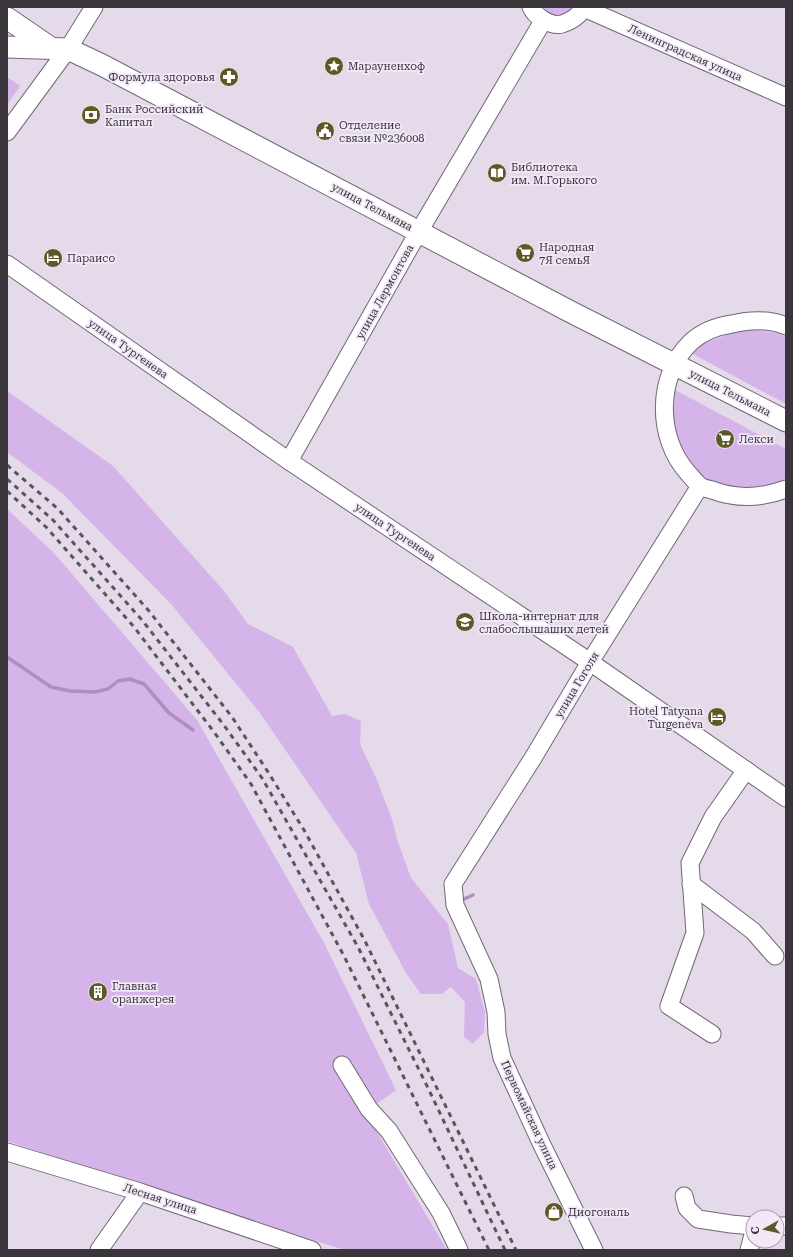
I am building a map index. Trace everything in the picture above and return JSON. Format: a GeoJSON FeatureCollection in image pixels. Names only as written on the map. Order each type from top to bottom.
{"type":"FeatureCollection","features":[{"type":"Feature","properties":{"kind":"main road","name":"улица Тельмана"},"geometry":{"type":"LineString","coordinates":[[7,18],[60,49],[109,69],[419,232],[786,421]]}},
{"type":"Feature","properties":{"kind":"main road","name":"улица Тельмана"},"geometry":{"type":"LineString","coordinates":[[7,47],[60,49]]}},
{"type":"Feature","properties":{"kind":"street"},"geometry":{"type":"LineString","coordinates":[[7,132],[60,49],[94,7]]}},
{"type":"Feature","properties":{"kind":"street"},"geometry":{"type":"LineString","coordinates":[[531,7],[543,21]]}},
{"type":"Feature","properties":{"kind":"street","name":"Ленинградская улица"},"geometry":{"type":"LineString","coordinates":[[543,21],[561,24],[579,15],[584,8],[786,97]]}},
{"type":"Feature","properties":{"kind":"street","name":"улица Лермонтова"},"geometry":{"type":"LineString","coordinates":[[289,461],[419,232],[543,21]]}},
{"type":"Feature","properties":{"kind":"street","name":"улица Тургенева"},"geometry":{"type":"LineString","coordinates":[[7,264],[289,461],[590,662],[786,798]]}},
{"type":"Feature","properties":{"kind":"street"},"geometry":{"type":"LineString","coordinates":[[786,326],[779,323],[744,321],[723,325],[699,336],[681,353],[670,375],[666,392],[664,415],[667,432],[673,451],[682,466],[700,486],[730,496],[754,497],[786,489]]}},
{"type":"Feature","properties":{"kind":"street","name":"улица Гоголя"},"geometry":{"type":"LineString","coordinates":[[453,884],[533,758],[590,662],[700,486]]}},
{"type":"Feature","properties":{"kind":"street"},"geometry":{"type":"LineString","coordinates":[[712,1034],[669,1006],[696,933],[690,862],[713,817],[746,770]]}},
{"type":"Feature","properties":{"kind":"street","name":"Первомайская улица"},"geometry":{"type":"LineString","coordinates":[[453,884],[455,905],[488,979],[496,1012],[497,1034],[502,1058],[545,1152],[594,1250]]}},
{"type":"Feature","properties":{"kind":"street"},"geometry":{"type":"LineString","coordinates":[[691,884],[753,930],[775,956]]}},
{"type":"Feature","properties":{"kind":"street"},"geometry":{"type":"LineString","coordinates":[[342,1065],[368,1109],[389,1131],[440,1213],[459,1250]]}},
{"type":"Feature","properties":{"kind":"street","name":"Лесная улица"},"geometry":{"type":"LineString","coordinates":[[7,1152],[140,1192],[312,1250]]}},
{"type":"Feature","properties":{"kind":"street"},"geometry":{"type":"LineString","coordinates":[[99,1250],[140,1192]]}},
{"type":"Feature","properties":{"kind":"street"},"geometry":{"type":"LineString","coordinates":[[684,1196],[687,1208],[698,1218],[745,1225]]}},
{"type":"Feature","properties":{"kind":"shaded area"},"geometry":{"type":"Polygon","coordinates":[[[542,7],[576,7],[558,16],[554,16],[546,12],[542,7]]]}},
{"type":"Feature","properties":{"kind":"shaded area"},"geometry":{"type":"Polygon","coordinates":[[[7,77],[20,86],[7,105],[7,77]]]}},
{"type":"Feature","properties":{"kind":"shaded area"},"geometry":{"type":"Polygon","coordinates":[[[756,330],[777,333],[786,337],[786,404],[691,353],[708,342],[734,332],[756,330]]]}},
{"type":"Feature","properties":{"kind":"shaded area"},"geometry":{"type":"Polygon","coordinates":[[[673,389],[786,449],[786,479],[773,485],[752,488],[726,487],[701,478],[674,441],[670,406],[673,389]]]}},
{"type":"Feature","properties":{"kind":"shaded area"},"geometry":{"type":"Polygon","coordinates":[[[7,391],[113,466],[224,591],[248,624],[293,647],[332,716],[345,714],[361,721],[360,744],[376,778],[392,819],[398,842],[411,878],[448,924],[458,968],[476,979],[485,1012],[484,1032],[473,1044],[464,1037],[465,1002],[451,987],[442,994],[421,994],[406,973],[369,904],[356,853],[260,713],[171,604],[62,493],[7,452],[7,391]]]}},
{"type":"Feature","properties":{"kind":"shaded area"},"geometry":{"type":"Polygon","coordinates":[[[7,509],[54,553],[197,720],[324,943],[396,1090],[365,1112],[447,1250],[345,1250],[223,1212],[7,1141],[7,509]]]}},
{"type":"Feature","properties":{"kind":"waterway"},"geometry":{"type":"LineString","coordinates":[[7,657],[51,687],[70,691],[95,692],[108,689],[118,681],[130,679],[144,684],[169,713],[193,730]]}},
{"type":"Feature","properties":{"kind":"waterway"},"geometry":{"type":"LineString","coordinates":[[462,900],[473,895]]}},
{"type":"Feature","properties":{"kind":"railway"},"geometry":{"type":"LineString","coordinates":[[7,465],[58,509],[149,611],[232,717],[268,772],[304,830],[365,941],[516,1250]]}},
{"type":"Feature","properties":{"kind":"railway"},"geometry":{"type":"LineString","coordinates":[[7,479],[53,520],[142,620],[223,724],[262,778],[358,947],[428,1088],[505,1250]]}},
{"type":"Feature","properties":{"kind":"railway"},"geometry":{"type":"LineString","coordinates":[[7,491],[47,528],[134,627],[214,732],[251,784],[344,956],[489,1250]]}},
{"type":"Feature","properties":{"kind":"place","name":"Марауненхоф"},"geometry":{"type":"Point","coordinates":[334,66]}},
{"type":"Feature","properties":{"kind":"place","name":"Формула здоровья"},"geometry":{"type":"Point","coordinates":[229,77]}},
{"type":"Feature","properties":{"kind":"place","name":"Банк Российский Капитал"},"geometry":{"type":"Point","coordinates":[91,115]}},
{"type":"Feature","properties":{"kind":"place","name":"Отделение связи №236008"},"geometry":{"type":"Point","coordinates":[325,131]}},
{"type":"Feature","properties":{"kind":"place","name":"Библиотека им. М.Горького"},"geometry":{"type":"Point","coordinates":[497,173]}},
{"type":"Feature","properties":{"kind":"place","name":"Народная 7Я семьЯ"},"geometry":{"type":"Point","coordinates":[525,253]}},
{"type":"Feature","properties":{"kind":"place","name":"Параисо"},"geometry":{"type":"Point","coordinates":[53,258]}},
{"type":"Feature","properties":{"kind":"place","name":"Лекси"},"geometry":{"type":"Point","coordinates":[725,439]}},
{"type":"Feature","properties":{"kind":"place","name":"Школа-интернат для слабослышаших детей"},"geometry":{"type":"Point","coordinates":[465,622]}},
{"type":"Feature","properties":{"kind":"place","name":"Hotel Tatyana Turgeneva"},"geometry":{"type":"Point","coordinates":[717,717]}},
{"type":"Feature","properties":{"kind":"place","name":"Главная оранжерея"},"geometry":{"type":"Point","coordinates":[98,992]}},
{"type":"Feature","properties":{"kind":"place","name":"Диогональ"},"geometry":{"type":"Point","coordinates":[554,1212]}}]}
